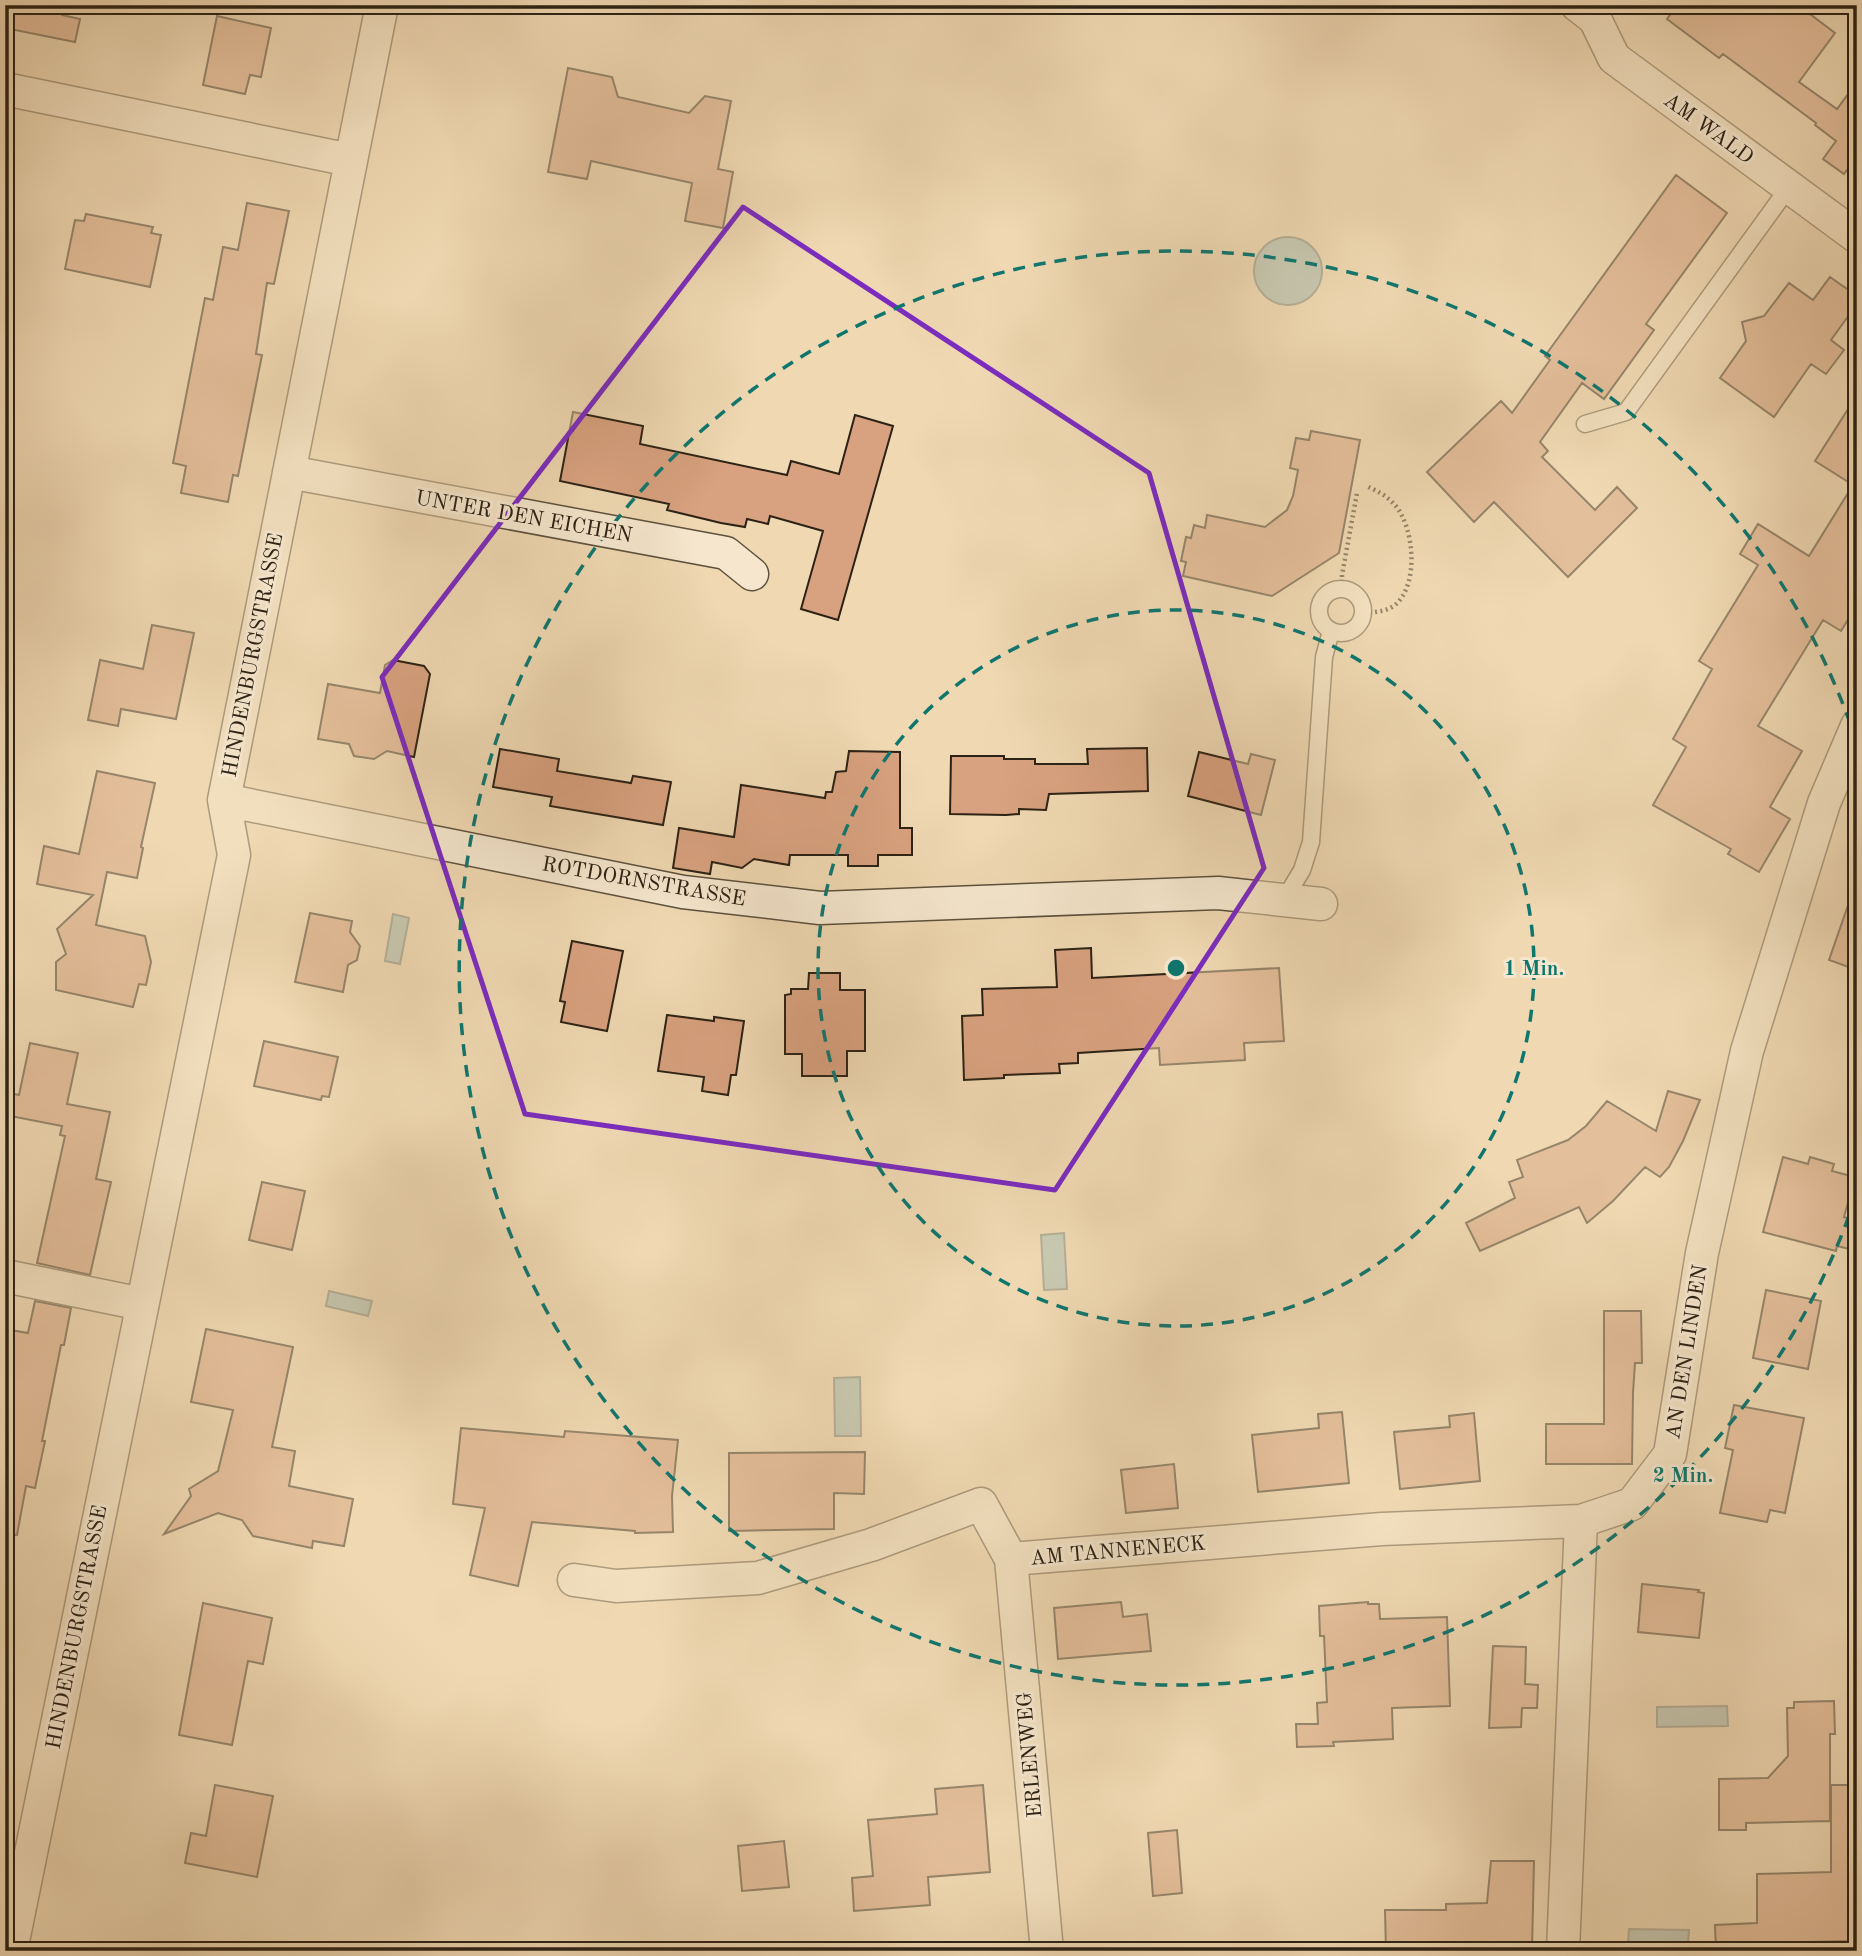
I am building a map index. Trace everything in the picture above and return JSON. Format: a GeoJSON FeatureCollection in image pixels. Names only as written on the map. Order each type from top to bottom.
{"type":"FeatureCollection","features":[{"type":"Feature","properties":{"kind":"street","name":"HINDENBURGSTRASSE"},"geometry":{"type":"LineString","coordinates":[[11,1951],[234,855],[224,800],[382,5]]}},
{"type":"Feature","properties":{"kind":"street","name":"AM WALD"},"geometry":{"type":"LineString","coordinates":[[1577,5],[1595,19],[1614,58],[1857,237]]}},
{"type":"Feature","properties":{"kind":"street"},"geometry":{"type":"LineString","coordinates":[[5,89],[350,160]]}},
{"type":"Feature","properties":{"kind":"street","name":"UNTER DEN EICHEN"},"geometry":{"type":"LineString","coordinates":[[289,472],[726,553],[752,574]]}},
{"type":"Feature","properties":{"kind":"street","name":"AN DEN LINDEN"},"geometry":{"type":"LineString","coordinates":[[1581,1521],[1632,1504],[1670,1454],[1702,1253],[1747,1051],[1824,803],[1857,726]]}},
{"type":"Feature","properties":{"kind":"street","name":"ROTDORNSTRASSE"},"geometry":{"type":"LineString","coordinates":[[224,800],[683,892],[820,908],[1218,893],[1321,904]]}},
{"type":"Feature","properties":{"kind":"street"},"geometry":{"type":"LineString","coordinates":[[5,1276],[142,1304]]}},
{"type":"Feature","properties":{"kind":"street","name":"AM TANNENECK"},"geometry":{"type":"LineString","coordinates":[[574,1580],[616,1586],[758,1577],[871,1545],[981,1504],[1011,1559],[1382,1529],[1581,1521]]}},
{"type":"Feature","properties":{"kind":"street"},"geometry":{"type":"LineString","coordinates":[[1563,1951],[1581,1521]]}},
{"type":"Feature","properties":{"kind":"street","name":"ERLENWEG"},"geometry":{"type":"LineString","coordinates":[[1011,1559],[1046,1951]]}},
{"type":"Feature","properties":{"kind":"lane"},"geometry":{"type":"LineString","coordinates":[[1585,424],[1626,412],[1789,187]]}},
{"type":"Feature","properties":{"kind":"lane"},"geometry":{"type":"LineString","coordinates":[[1342,588],[1360,599],[1364,612],[1357,626],[1341,633],[1331,631],[1320,620],[1319,605],[1328,593],[1342,588]]}},
{"type":"Feature","properties":{"kind":"lane"},"geometry":{"type":"LineString","coordinates":[[1284,900],[1302,870],[1311,842],[1324,657],[1331,631]]}},
{"type":"Feature","properties":{"kind":"path"},"geometry":{"type":"LineString","coordinates":[[1364,612],[1376,612],[1395,604],[1408,585],[1412,563],[1408,533],[1395,504],[1366,486]]}},
{"type":"Feature","properties":{"kind":"path"},"geometry":{"type":"LineString","coordinates":[[1342,588],[1357,493]]}},
{"type":"Feature","properties":{"kind":"highlighted area"},"geometry":{"type":"Polygon","coordinates":[[[743,207],[1149,473],[1264,868],[1055,1190],[525,1114],[382,677],[743,207]]]}},
{"type":"Feature","properties":{"kind":"water"},"geometry":{"type":"Polygon","coordinates":[[[1288,237],[1301,240],[1312,247],[1319,258],[1322,271],[1319,284],[1312,295],[1301,302],[1288,305],[1275,302],[1264,295],[1257,284],[1254,271],[1257,258],[1264,247],[1275,240],[1288,237]]]}},
{"type":"Feature","properties":{"kind":"water"},"geometry":{"type":"Polygon","coordinates":[[[393,914],[409,918],[400,964],[385,961],[393,914]]]}},
{"type":"Feature","properties":{"kind":"water"},"geometry":{"type":"Polygon","coordinates":[[[1064,1233],[1067,1289],[1044,1290],[1041,1235],[1064,1233]]]}},
{"type":"Feature","properties":{"kind":"water"},"geometry":{"type":"Polygon","coordinates":[[[329,1291],[372,1301],[368,1316],[326,1306],[329,1291]]]}},
{"type":"Feature","properties":{"kind":"water"},"geometry":{"type":"Polygon","coordinates":[[[860,1377],[861,1436],[835,1436],[834,1378],[860,1377]]]}},
{"type":"Feature","properties":{"kind":"water"},"geometry":{"type":"Polygon","coordinates":[[[1727,1706],[1728,1726],[1657,1727],[1657,1707],[1727,1706]]]}},
{"type":"Feature","properties":{"kind":"water"},"geometry":{"type":"Polygon","coordinates":[[[1629,1929],[1689,1930],[1688,1944],[1628,1943],[1629,1929]]]}},
{"type":"Feature","properties":{"kind":"building"},"geometry":{"type":"Polygon","coordinates":[[[5,5],[64,5],[62,15],[80,19],[75,42],[5,28],[5,5]]]}},
{"type":"Feature","properties":{"kind":"building"},"geometry":{"type":"Polygon","coordinates":[[[1677,5],[1798,5],[1835,33],[1799,82],[1837,109],[1857,82],[1857,156],[1844,174],[1823,159],[1836,141],[1723,54],[1719,58],[1667,19],[1677,5]]]}},
{"type":"Feature","properties":{"kind":"building"},"geometry":{"type":"Polygon","coordinates":[[[217,16],[271,28],[261,77],[250,75],[245,94],[203,85],[217,16]]]}},
{"type":"Feature","properties":{"kind":"building"},"geometry":{"type":"Polygon","coordinates":[[[568,68],[612,77],[618,97],[689,113],[705,96],[731,101],[718,169],[733,172],[723,228],[685,221],[692,183],[591,161],[587,179],[548,172],[568,68]]]}},
{"type":"Feature","properties":{"kind":"building"},"geometry":{"type":"Polygon","coordinates":[[[1676,175],[1727,213],[1646,324],[1654,330],[1604,399],[1582,383],[1540,442],[1548,451],[1542,457],[1595,510],[1617,487],[1637,508],[1568,577],[1494,502],[1474,522],[1427,472],[1501,401],[1512,413],[1550,360],[1545,356],[1676,175]]]}},
{"type":"Feature","properties":{"kind":"building"},"geometry":{"type":"Polygon","coordinates":[[[247,203],[289,211],[274,284],[267,283],[256,354],[262,355],[238,476],[233,475],[228,502],[181,493],[186,466],[173,463],[205,298],[213,300],[223,247],[238,250],[247,203]]]}},
{"type":"Feature","properties":{"kind":"building"},"geometry":{"type":"Polygon","coordinates":[[[86,214],[153,227],[151,233],[161,235],[150,287],[65,269],[75,220],[84,221],[86,214]]]}},
{"type":"Feature","properties":{"kind":"building"},"geometry":{"type":"Polygon","coordinates":[[[1830,277],[1857,296],[1857,304],[1831,340],[1844,350],[1826,374],[1811,364],[1774,417],[1720,378],[1746,341],[1742,322],[1764,316],[1789,283],[1813,300],[1830,277]]]}},
{"type":"Feature","properties":{"kind":"building"},"geometry":{"type":"Polygon","coordinates":[[[1857,395],[1857,605],[1841,631],[1823,620],[1758,726],[1802,751],[1770,807],[1790,819],[1759,872],[1728,854],[1731,849],[1653,805],[1686,747],[1673,739],[1712,669],[1699,661],[1758,565],[1740,554],[1758,524],[1809,556],[1853,485],[1815,461],[1857,395]]]}},
{"type":"Feature","properties":{"kind":"building"},"geometry":{"type":"Polygon","coordinates":[[[573,412],[643,426],[640,444],[787,475],[791,461],[839,474],[855,415],[893,426],[838,620],[801,609],[823,531],[770,516],[768,524],[747,519],[745,527],[721,523],[667,510],[669,504],[560,481],[573,412]]]}},
{"type":"Feature","properties":{"kind":"building"},"geometry":{"type":"Polygon","coordinates":[[[1311,431],[1360,440],[1339,553],[1272,596],[1183,576],[1186,562],[1181,561],[1186,537],[1191,538],[1194,525],[1205,528],[1207,515],[1265,527],[1287,510],[1298,470],[1290,468],[1296,438],[1309,440],[1311,431]]]}},
{"type":"Feature","properties":{"kind":"building"},"geometry":{"type":"Polygon","coordinates":[[[152,625],[194,633],[176,719],[121,709],[118,726],[88,720],[100,660],[143,669],[152,625]]]}},
{"type":"Feature","properties":{"kind":"building"},"geometry":{"type":"Polygon","coordinates":[[[393,660],[424,666],[430,674],[414,757],[387,751],[374,759],[354,756],[349,744],[318,739],[328,684],[380,693],[385,665],[393,660]]]}},
{"type":"Feature","properties":{"kind":"building"},"geometry":{"type":"Polygon","coordinates":[[[1147,748],[1148,791],[1049,794],[1046,810],[1019,809],[1019,814],[1006,815],[950,814],[951,756],[1004,756],[1004,759],[1035,759],[1035,764],[1088,764],[1087,749],[1147,748]]]}},
{"type":"Feature","properties":{"kind":"building"},"geometry":{"type":"Polygon","coordinates":[[[500,749],[559,759],[557,771],[631,783],[633,776],[671,782],[663,825],[550,806],[552,797],[493,787],[500,749]]]}},
{"type":"Feature","properties":{"kind":"building"},"geometry":{"type":"Polygon","coordinates":[[[849,751],[900,752],[900,828],[912,828],[912,855],[878,855],[878,866],[848,866],[848,855],[790,855],[789,865],[754,859],[742,868],[712,862],[710,874],[673,868],[679,828],[734,837],[741,785],[825,798],[826,792],[832,792],[836,772],[846,771],[849,751]]]}},
{"type":"Feature","properties":{"kind":"building"},"geometry":{"type":"Polygon","coordinates":[[[1199,752],[1248,764],[1251,754],[1275,760],[1261,815],[1188,796],[1199,752]]]}},
{"type":"Feature","properties":{"kind":"building"},"geometry":{"type":"Polygon","coordinates":[[[97,771],[155,783],[137,878],[107,872],[96,925],[145,936],[151,962],[146,985],[139,984],[133,1007],[56,990],[56,962],[66,954],[57,929],[93,895],[37,884],[44,846],[79,854],[97,771]]]}},
{"type":"Feature","properties":{"kind":"building"},"geometry":{"type":"Polygon","coordinates":[[[1853,891],[1857,891],[1857,970],[1829,960],[1853,891]]]}},
{"type":"Feature","properties":{"kind":"building"},"geometry":{"type":"Polygon","coordinates":[[[310,913],[352,921],[350,932],[360,946],[357,960],[348,965],[343,992],[295,982],[310,913]]]}},
{"type":"Feature","properties":{"kind":"building"},"geometry":{"type":"Polygon","coordinates":[[[572,941],[623,951],[607,1031],[561,1022],[565,1002],[560,1001],[572,941]]]}},
{"type":"Feature","properties":{"kind":"building"},"geometry":{"type":"Polygon","coordinates":[[[1091,948],[1092,978],[1279,968],[1284,1041],[1244,1043],[1245,1060],[1160,1065],[1159,1048],[1078,1053],[1078,1063],[1059,1064],[1060,1073],[964,1080],[962,1016],[983,1015],[982,989],[1057,987],[1055,950],[1091,948]]]}},
{"type":"Feature","properties":{"kind":"building"},"geometry":{"type":"Polygon","coordinates":[[[809,973],[840,973],[840,990],[865,990],[865,1051],[847,1051],[847,1076],[802,1076],[802,1054],[785,1054],[785,995],[791,994],[791,989],[808,989],[809,973]]]}},
{"type":"Feature","properties":{"kind":"building"},"geometry":{"type":"Polygon","coordinates":[[[667,1015],[714,1021],[714,1017],[744,1021],[736,1075],[731,1075],[728,1095],[702,1091],[704,1077],[658,1071],[667,1015]]]}},
{"type":"Feature","properties":{"kind":"building"},"geometry":{"type":"Polygon","coordinates":[[[264,1041],[338,1057],[329,1097],[322,1096],[321,1100],[254,1086],[264,1041]]]}},
{"type":"Feature","properties":{"kind":"building"},"geometry":{"type":"Polygon","coordinates":[[[30,1043],[78,1053],[67,1104],[110,1112],[96,1179],[111,1182],[90,1275],[37,1263],[65,1136],[60,1135],[62,1126],[5,1115],[5,1092],[19,1095],[30,1043]]]}},
{"type":"Feature","properties":{"kind":"building"},"geometry":{"type":"Polygon","coordinates":[[[1668,1091],[1700,1100],[1683,1141],[1669,1167],[1660,1177],[1645,1167],[1613,1201],[1587,1223],[1579,1207],[1480,1251],[1466,1223],[1515,1198],[1509,1182],[1523,1177],[1517,1160],[1568,1140],[1586,1126],[1607,1101],[1656,1131],[1668,1091]]]}},
{"type":"Feature","properties":{"kind":"building"},"geometry":{"type":"Polygon","coordinates":[[[1783,1157],[1808,1164],[1810,1157],[1834,1164],[1832,1171],[1855,1177],[1844,1217],[1857,1221],[1857,1251],[1837,1246],[1836,1251],[1763,1232],[1783,1157]]]}},
{"type":"Feature","properties":{"kind":"building"},"geometry":{"type":"Polygon","coordinates":[[[262,1182],[305,1191],[292,1250],[249,1240],[262,1182]]]}},
{"type":"Feature","properties":{"kind":"building"},"geometry":{"type":"Polygon","coordinates":[[[1766,1290],[1821,1301],[1808,1369],[1753,1358],[1766,1290]]]}},
{"type":"Feature","properties":{"kind":"building"},"geometry":{"type":"Polygon","coordinates":[[[35,1301],[71,1308],[64,1345],[61,1345],[35,1488],[26,1486],[17,1535],[5,1534],[5,1329],[28,1333],[35,1301]]]}},
{"type":"Feature","properties":{"kind":"building"},"geometry":{"type":"Polygon","coordinates":[[[1604,1311],[1641,1311],[1642,1363],[1635,1363],[1632,1464],[1546,1464],[1546,1424],[1604,1424],[1604,1311]]]}},
{"type":"Feature","properties":{"kind":"building"},"geometry":{"type":"Polygon","coordinates":[[[206,1329],[293,1347],[272,1447],[295,1451],[289,1486],[353,1499],[344,1546],[313,1541],[312,1548],[253,1536],[242,1520],[218,1513],[164,1534],[191,1496],[189,1489],[218,1471],[233,1410],[191,1402],[206,1329]]]}},
{"type":"Feature","properties":{"kind":"building"},"geometry":{"type":"Polygon","coordinates":[[[1734,1405],[1804,1418],[1785,1513],[1770,1510],[1767,1522],[1720,1513],[1733,1450],[1725,1448],[1734,1405]]]}},
{"type":"Feature","properties":{"kind":"building"},"geometry":{"type":"Polygon","coordinates":[[[1342,1412],[1349,1483],[1258,1492],[1252,1435],[1319,1428],[1318,1414],[1342,1412]]]}},
{"type":"Feature","properties":{"kind":"building"},"geometry":{"type":"Polygon","coordinates":[[[1474,1413],[1480,1481],[1400,1489],[1394,1432],[1450,1427],[1449,1416],[1474,1413]]]}},
{"type":"Feature","properties":{"kind":"building"},"geometry":{"type":"Polygon","coordinates":[[[461,1428],[564,1437],[565,1431],[678,1440],[672,1496],[673,1532],[635,1533],[532,1522],[518,1586],[470,1575],[485,1508],[453,1504],[461,1428]]]}},
{"type":"Feature","properties":{"kind":"building"},"geometry":{"type":"Polygon","coordinates":[[[865,1452],[864,1494],[834,1493],[834,1529],[729,1531],[729,1453],[865,1452]]]}},
{"type":"Feature","properties":{"kind":"building"},"geometry":{"type":"Polygon","coordinates":[[[1174,1464],[1178,1508],[1126,1513],[1121,1470],[1174,1464]]]}},
{"type":"Feature","properties":{"kind":"building"},"geometry":{"type":"Polygon","coordinates":[[[1642,1584],[1699,1590],[1698,1592],[1704,1593],[1699,1638],[1638,1632],[1642,1584]]]}},
{"type":"Feature","properties":{"kind":"building"},"geometry":{"type":"Polygon","coordinates":[[[1121,1602],[1123,1617],[1147,1614],[1151,1651],[1058,1659],[1054,1608],[1121,1602]]]}},
{"type":"Feature","properties":{"kind":"building"},"geometry":{"type":"Polygon","coordinates":[[[1368,1602],[1379,1604],[1380,1619],[1447,1617],[1450,1706],[1392,1708],[1393,1739],[1297,1747],[1296,1724],[1318,1724],[1317,1703],[1327,1702],[1324,1636],[1320,1636],[1319,1606],[1368,1602]]]}},
{"type":"Feature","properties":{"kind":"building"},"geometry":{"type":"Polygon","coordinates":[[[203,1603],[272,1618],[263,1664],[248,1661],[232,1745],[179,1735],[203,1603]]]}},
{"type":"Feature","properties":{"kind":"building"},"geometry":{"type":"Polygon","coordinates":[[[1493,1646],[1526,1647],[1525,1684],[1538,1685],[1537,1708],[1522,1708],[1521,1727],[1489,1728],[1493,1646]]]}},
{"type":"Feature","properties":{"kind":"building"},"geometry":{"type":"Polygon","coordinates":[[[1834,1701],[1835,1734],[1830,1734],[1830,1821],[1746,1823],[1746,1830],[1719,1830],[1719,1779],[1768,1778],[1788,1756],[1787,1708],[1794,1708],[1794,1702],[1834,1701]]]}},
{"type":"Feature","properties":{"kind":"building"},"geometry":{"type":"Polygon","coordinates":[[[215,1785],[273,1796],[257,1877],[185,1863],[191,1833],[206,1836],[215,1785]]]}},
{"type":"Feature","properties":{"kind":"building"},"geometry":{"type":"Polygon","coordinates":[[[983,1785],[990,1872],[928,1877],[930,1905],[854,1911],[852,1878],[873,1876],[868,1820],[937,1814],[935,1789],[983,1785]]]}},
{"type":"Feature","properties":{"kind":"building"},"geometry":{"type":"Polygon","coordinates":[[[1831,1785],[1851,1785],[1852,1805],[1857,1805],[1857,1850],[1853,1850],[1857,1941],[1758,1943],[1758,1951],[1716,1951],[1715,1925],[1757,1923],[1757,1874],[1831,1872],[1831,1785]]]}},
{"type":"Feature","properties":{"kind":"building"},"geometry":{"type":"Polygon","coordinates":[[[1177,1830],[1182,1893],[1153,1896],[1148,1833],[1177,1830]]]}},
{"type":"Feature","properties":{"kind":"building"},"geometry":{"type":"Polygon","coordinates":[[[784,1841],[789,1887],[742,1891],[738,1846],[784,1841]]]}},
{"type":"Feature","properties":{"kind":"building"},"geometry":{"type":"Polygon","coordinates":[[[1491,1861],[1534,1861],[1532,1951],[1386,1951],[1385,1910],[1446,1910],[1446,1904],[1487,1903],[1491,1861]]]}}]}
